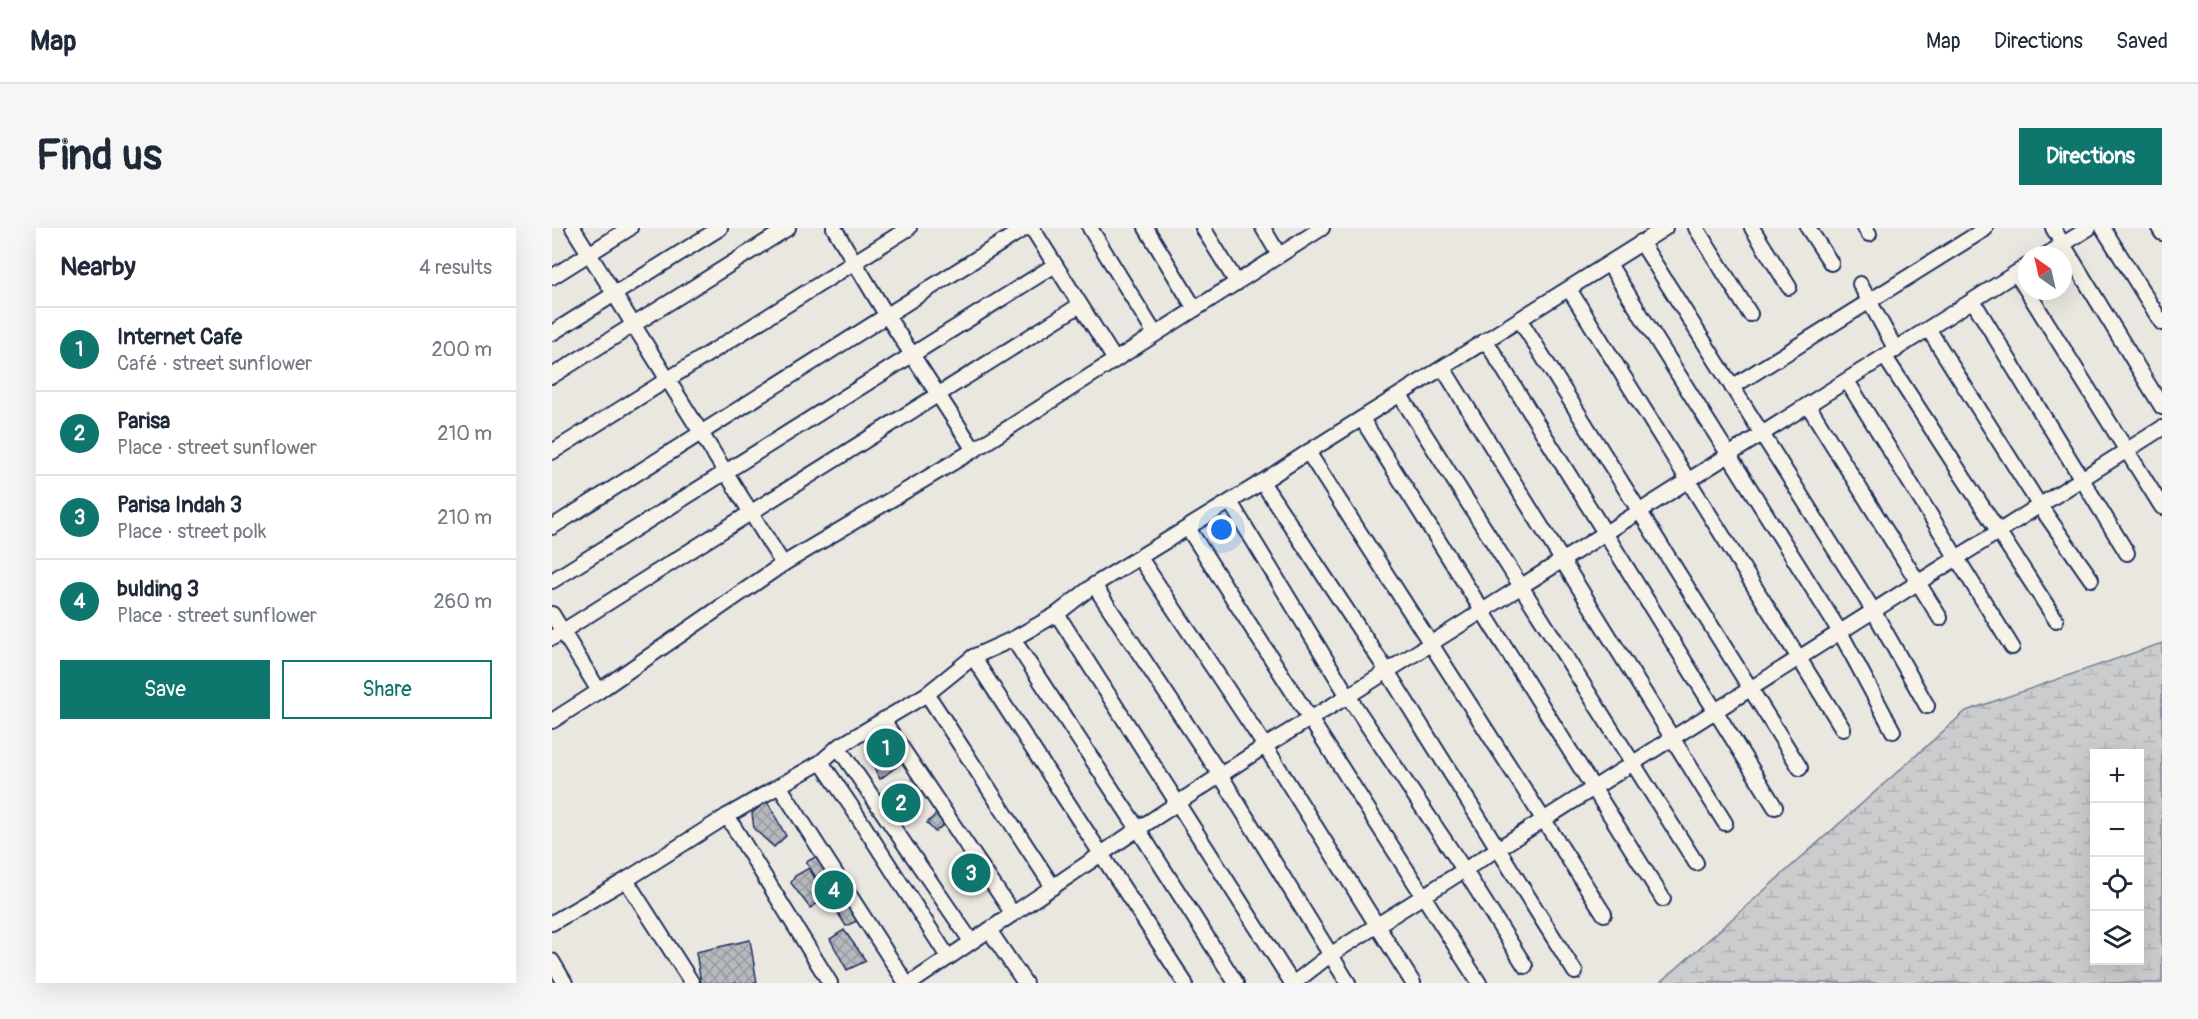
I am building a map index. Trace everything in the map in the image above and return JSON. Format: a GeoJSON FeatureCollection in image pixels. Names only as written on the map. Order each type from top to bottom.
{"type":"FeatureCollection","features":[{"type":"Feature","properties":{"kind":"street"},"geometry":{"type":"LineString","coordinates":[[573,228],[783,564]]}},
{"type":"Feature","properties":{"kind":"street"},"geometry":{"type":"LineString","coordinates":[[552,277],[630,228]]}},
{"type":"Feature","properties":{"kind":"street"},"geometry":{"type":"LineString","coordinates":[[552,333],[720,228]]}},
{"type":"Feature","properties":{"kind":"street"},"geometry":{"type":"LineString","coordinates":[[552,376],[788,228]]}},
{"type":"Feature","properties":{"kind":"street"},"geometry":{"type":"LineString","coordinates":[[834,228],[887,316],[974,450]]}},
{"type":"Feature","properties":{"kind":"street"},"geometry":{"type":"LineString","coordinates":[[552,452],[909,228]]}},
{"type":"Feature","properties":{"kind":"street"},"geometry":{"type":"LineString","coordinates":[[552,527],[1025,228]]}},
{"type":"Feature","properties":{"kind":"street"},"geometry":{"type":"LineString","coordinates":[[1032,228],[1115,360]]}},
{"type":"Feature","properties":{"kind":"street"},"geometry":{"type":"LineString","coordinates":[[1090,228],[1155,334]]}},
{"type":"Feature","properties":{"kind":"street"},"geometry":{"type":"LineString","coordinates":[[1146,228],[1195,309]]}},
{"type":"Feature","properties":{"kind":"street"},"geometry":{"type":"LineString","coordinates":[[1203,228],[1237,283]]}},
{"type":"Feature","properties":{"kind":"street"},"geometry":{"type":"LineString","coordinates":[[1263,228],[1279,255]]}},
{"type":"Feature","properties":{"kind":"street"},"geometry":{"type":"LineString","coordinates":[[552,721],[783,564],[974,450],[1321,228]]}},
{"type":"Feature","properties":{"kind":"street"},"geometry":{"type":"LineString","coordinates":[[552,922],[821,762],[838,747],[927,694],[974,657],[1013,639],[1057,614],[1094,585],[1665,228]]}},
{"type":"Feature","properties":{"kind":"street"},"geometry":{"type":"LineString","coordinates":[[1696,228],[1750,314]]}},
{"type":"Feature","properties":{"kind":"street"},"geometry":{"type":"LineString","coordinates":[[1752,228],[1789,287]]}},
{"type":"Feature","properties":{"kind":"street"},"geometry":{"type":"LineString","coordinates":[[1808,228],[1831,262]]}},
{"type":"Feature","properties":{"kind":"street"},"geometry":{"type":"LineString","coordinates":[[2053,228],[2162,407]]}},
{"type":"Feature","properties":{"kind":"street"},"geometry":{"type":"LineString","coordinates":[[2060,246],[2089,228]]}},
{"type":"Feature","properties":{"kind":"street"},"geometry":{"type":"LineString","coordinates":[[2103,228],[2162,323]]}},
{"type":"Feature","properties":{"kind":"street"},"geometry":{"type":"LineString","coordinates":[[2159,228],[2162,233]]}},
{"type":"Feature","properties":{"kind":"street"},"geometry":{"type":"LineString","coordinates":[[1732,387],[1985,229]]}},
{"type":"Feature","properties":{"kind":"street"},"geometry":{"type":"LineString","coordinates":[[1641,242],[1873,610],[1927,706]]}},
{"type":"Feature","properties":{"kind":"street"},"geometry":{"type":"LineString","coordinates":[[1609,264],[1840,632],[1893,730]]}},
{"type":"Feature","properties":{"kind":"street"},"geometry":{"type":"LineString","coordinates":[[552,581],[1055,265]]}},
{"type":"Feature","properties":{"kind":"street"},"geometry":{"type":"LineString","coordinates":[[911,983],[1100,854],[1309,718],[1348,696],[2018,272]]}},
{"type":"Feature","properties":{"kind":"street"},"geometry":{"type":"LineString","coordinates":[[1860,284],[1891,353],[1998,532],[2056,620]]}},
{"type":"Feature","properties":{"kind":"street"},"geometry":{"type":"LineString","coordinates":[[1569,289],[1843,729]]}},
{"type":"Feature","properties":{"kind":"street"},"geometry":{"type":"LineString","coordinates":[[2038,300],[2126,451],[2162,507]]}},
{"type":"Feature","properties":{"kind":"street"},"geometry":{"type":"LineString","coordinates":[[1972,301],[2127,553]]}},
{"type":"Feature","properties":{"kind":"street"},"geometry":{"type":"LineString","coordinates":[[557,634],[1080,305]]}},
{"type":"Feature","properties":{"kind":"street"},"geometry":{"type":"LineString","coordinates":[[1520,320],[1800,768]]}},
{"type":"Feature","properties":{"kind":"street"},"geometry":{"type":"LineString","coordinates":[[1929,330],[2040,506],[2091,579]]}},
{"type":"Feature","properties":{"kind":"street"},"geometry":{"type":"LineString","coordinates":[[1486,341],[1775,807]]}},
{"type":"Feature","properties":{"kind":"street"},"geometry":{"type":"LineString","coordinates":[[1443,368],[1725,823]]}},
{"type":"Feature","properties":{"kind":"street"},"geometry":{"type":"LineString","coordinates":[[1847,381],[2012,647]]}},
{"type":"Feature","properties":{"kind":"street"},"geometry":{"type":"LineString","coordinates":[[1400,395],[1696,864]]}},
{"type":"Feature","properties":{"kind":"street"},"geometry":{"type":"LineString","coordinates":[[1808,405],[1940,618]]}},
{"type":"Feature","properties":{"kind":"street"},"geometry":{"type":"LineString","coordinates":[[1362,419],[1663,899]]}},
{"type":"Feature","properties":{"kind":"street"},"geometry":{"type":"LineString","coordinates":[[1057,614],[1293,983],[1330,955],[2162,428]]}},
{"type":"Feature","properties":{"kind":"street"},"geometry":{"type":"LineString","coordinates":[[1308,452],[1604,914]]}},
{"type":"Feature","properties":{"kind":"street"},"geometry":{"type":"LineString","coordinates":[[1262,482],[1386,671],[1575,972]]}},
{"type":"Feature","properties":{"kind":"street"},"geometry":{"type":"LineString","coordinates":[[1230,502],[1348,696],[1465,871],[1525,966]]}},
{"type":"Feature","properties":{"kind":"street"},"geometry":{"type":"LineString","coordinates":[[1188,528],[1479,983]]}},
{"type":"Feature","properties":{"kind":"street"},"geometry":{"type":"LineString","coordinates":[[1140,558],[1266,746],[1413,983]]}},
{"type":"Feature","properties":{"kind":"street"},"geometry":{"type":"LineString","coordinates":[[1094,585],[1221,776],[1348,983]]}},
{"type":"Feature","properties":{"kind":"street"},"geometry":{"type":"LineString","coordinates":[[552,614],[557,634],[599,691]]}},
{"type":"Feature","properties":{"kind":"street"},"geometry":{"type":"LineString","coordinates":[[1013,639],[1236,983]]}},
{"type":"Feature","properties":{"kind":"street"},"geometry":{"type":"LineString","coordinates":[[974,657],[1185,983]]}},
{"type":"Feature","properties":{"kind":"street"},"geometry":{"type":"LineString","coordinates":[[927,694],[1053,887]]}},
{"type":"Feature","properties":{"kind":"street"},"geometry":{"type":"LineString","coordinates":[[884,720],[1013,914]]}},
{"type":"Feature","properties":{"kind":"street"},"geometry":{"type":"LineString","coordinates":[[838,747],[971,941]]}},
{"type":"Feature","properties":{"kind":"street"},"geometry":{"type":"LineString","coordinates":[[821,762],[948,957]]}},
{"type":"Feature","properties":{"kind":"street"},"geometry":{"type":"LineString","coordinates":[[780,787],[906,983]]}},
{"type":"Feature","properties":{"kind":"street"},"geometry":{"type":"LineString","coordinates":[[727,816],[830,983]]}},
{"type":"Feature","properties":{"kind":"street"},"geometry":{"type":"LineString","coordinates":[[626,880],[692,983]]}},
{"type":"Feature","properties":{"kind":"street"},"geometry":{"type":"LineString","coordinates":[[989,930],[1025,983]]}},
{"type":"Feature","properties":{"kind":"street"},"geometry":{"type":"LineString","coordinates":[[552,961],[565,983]]}},
{"type":"Feature","properties":{"kind":"green space"},"geometry":{"type":"Polygon","coordinates":[[[2162,643],[2162,983],[1660,983],[1966,711],[2162,643]]]}},
{"type":"Feature","properties":{"kind":"building"},"geometry":{"type":"Polygon","coordinates":[[[888,729],[908,758],[880,779],[871,762],[871,738],[888,729]]]}},
{"type":"Feature","properties":{"kind":"building"},"geometry":{"type":"Polygon","coordinates":[[[902,793],[909,799],[906,807],[900,810],[893,800],[902,793]]]}},
{"type":"Feature","properties":{"kind":"building"},"geometry":{"type":"Polygon","coordinates":[[[767,801],[786,836],[774,847],[754,829],[752,813],[767,801]]]}},
{"type":"Feature","properties":{"kind":"building"},"geometry":{"type":"Polygon","coordinates":[[[939,811],[948,821],[935,832],[927,823],[939,811]]]}},
{"type":"Feature","properties":{"kind":"building"},"geometry":{"type":"Polygon","coordinates":[[[821,854],[863,918],[846,926],[806,862],[821,854]]]}},
{"type":"Feature","properties":{"kind":"building"},"geometry":{"type":"Polygon","coordinates":[[[976,860],[983,874],[967,885],[959,871],[976,860]]]}},
{"type":"Feature","properties":{"kind":"building"},"geometry":{"type":"Polygon","coordinates":[[[809,868],[826,898],[810,908],[791,883],[795,876],[809,868]]]}},
{"type":"Feature","properties":{"kind":"building"},"geometry":{"type":"Polygon","coordinates":[[[844,930],[866,961],[847,970],[830,939],[844,930]]]}},
{"type":"Feature","properties":{"kind":"building"},"geometry":{"type":"Polygon","coordinates":[[[750,940],[757,983],[701,983],[696,952],[750,940]]]}},
{"type":"Feature","properties":{"kind":"place","name":"Internet Cafe"},"geometry":{"type":"Point","coordinates":[886,748]}},
{"type":"Feature","properties":{"kind":"place","name":"Parisa"},"geometry":{"type":"Point","coordinates":[901,803]}},
{"type":"Feature","properties":{"kind":"place","name":"Parisa Indah 3"},"geometry":{"type":"Point","coordinates":[971,873]}},
{"type":"Feature","properties":{"kind":"place","name":"bulding 3"},"geometry":{"type":"Point","coordinates":[834,890]}}]}
